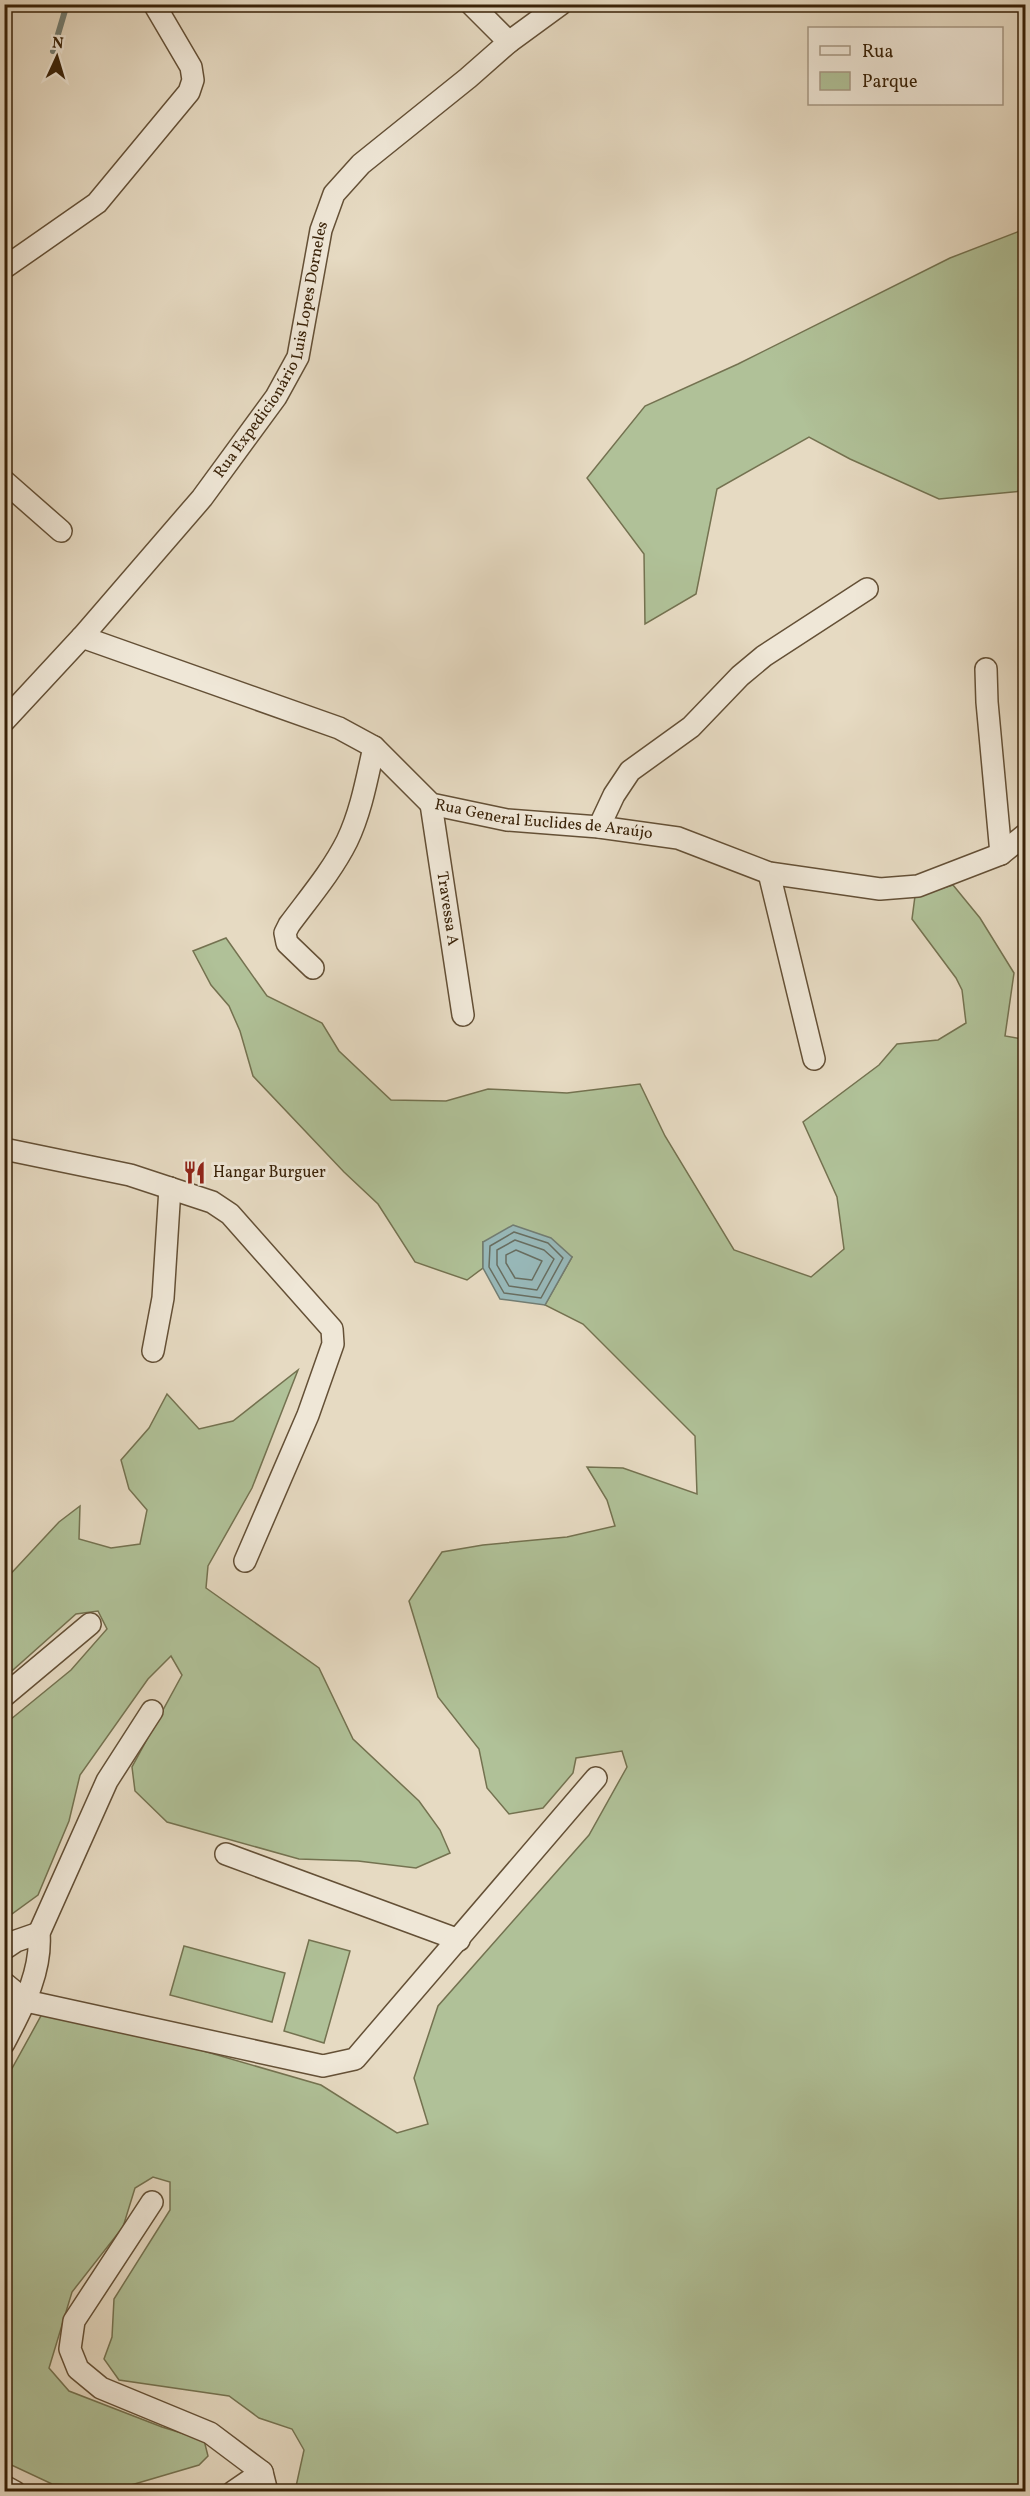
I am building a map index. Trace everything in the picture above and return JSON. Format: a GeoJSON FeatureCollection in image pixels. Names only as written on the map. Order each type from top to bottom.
{"type":"FeatureCollection","features":[{"type":"Feature","properties":{"kind":"street"},"geometry":{"type":"LineString","coordinates":[[4,268],[97,203],[189,92],[193,80],[191,67],[154,4]]}},
{"type":"Feature","properties":{"kind":"street"},"geometry":{"type":"LineString","coordinates":[[471,4],[508,42]]}},
{"type":"Feature","properties":{"kind":"street","name":"Rua Expedicionário Luis Lopes Dorneles"},"geometry":{"type":"LineString","coordinates":[[4,722],[82,637],[202,498],[276,397],[298,357],[321,230],[334,194],[362,164],[468,78],[508,42],[561,4]]}},
{"type":"Feature","properties":{"kind":"street"},"geometry":{"type":"LineString","coordinates":[[4,481],[61,531]]}},
{"type":"Feature","properties":{"kind":"street"},"geometry":{"type":"LineString","coordinates":[[599,827],[614,795],[630,771],[692,727],[740,676],[764,656],[867,589]]}},
{"type":"Feature","properties":{"kind":"street","name":"Rua General Euclides de Araújo"},"geometry":{"type":"LineString","coordinates":[[82,637],[339,728],[374,747],[431,804],[507,820],[599,827],[678,838],[769,873],[880,889],[918,886],[1001,854],[1026,834]]}},
{"type":"Feature","properties":{"kind":"street"},"geometry":{"type":"LineString","coordinates":[[986,669],[1001,854]]}},
{"type":"Feature","properties":{"kind":"street"},"geometry":{"type":"LineString","coordinates":[[313,968],[287,943],[285,933],[329,871],[348,839],[363,793],[374,747]]}},
{"type":"Feature","properties":{"kind":"street","name":"Travessa A"},"geometry":{"type":"LineString","coordinates":[[431,804],[463,1015]]}},
{"type":"Feature","properties":{"kind":"street"},"geometry":{"type":"LineString","coordinates":[[769,873],[814,1059]]}},
{"type":"Feature","properties":{"kind":"street"},"geometry":{"type":"LineString","coordinates":[[4,1149],[130,1175],[212,1202],[230,1214],[332,1329],[333,1344],[308,1415],[245,1561]]}},
{"type":"Feature","properties":{"kind":"street"},"geometry":{"type":"LineString","coordinates":[[153,1351],[163,1298],[170,1188]]}},
{"type":"Feature","properties":{"kind":"street"},"geometry":{"type":"LineString","coordinates":[[4,1696],[90,1624]]}},
{"type":"Feature","properties":{"kind":"street"},"geometry":{"type":"LineString","coordinates":[[4,2043],[26,2001],[37,1968],[40,1950],[39,1933],[107,1781],[152,1711]]}},
{"type":"Feature","properties":{"kind":"street"},"geometry":{"type":"LineString","coordinates":[[4,1983],[26,2001],[323,2066],[355,2059],[596,1778]]}},
{"type":"Feature","properties":{"kind":"street"},"geometry":{"type":"LineString","coordinates":[[225,1854],[459,1940]]}},
{"type":"Feature","properties":{"kind":"street"},"geometry":{"type":"LineString","coordinates":[[4,1948],[39,1933]]}},
{"type":"Feature","properties":{"kind":"street"},"geometry":{"type":"LineString","coordinates":[[152,2202],[74,2321],[70,2349],[78,2369],[101,2388],[210,2433],[264,2482],[233,2492]]}},
{"type":"Feature","properties":{"kind":"street"},"geometry":{"type":"LineString","coordinates":[[4,2486],[15,2492]]}},
{"type":"Feature","properties":{"kind":"green space"},"geometry":{"type":"Polygon","coordinates":[[[1025,229],[1026,486],[1022,491],[939,499],[850,459],[809,437],[717,489],[696,594],[645,624],[644,554],[587,478],[645,406],[738,364],[950,258],[1025,229]]]}},
{"type":"Feature","properties":{"kind":"green space"},"geometry":{"type":"Polygon","coordinates":[[[953,885],[980,918],[1014,973],[1005,1036],[1026,1042],[1025,2491],[295,2491],[304,2450],[292,2429],[259,2418],[229,2396],[119,2380],[104,2359],[112,2337],[114,2299],[170,2210],[170,2182],[153,2177],[135,2188],[123,2227],[72,2292],[49,2368],[69,2391],[162,2427],[204,2440],[208,2456],[199,2465],[121,2488],[52,2484],[5,2462],[4,2083],[42,2014],[62,2010],[321,2085],[397,2133],[428,2124],[414,2078],[438,2006],[589,1835],[627,1767],[622,1751],[576,1758],[573,1773],[543,1808],[509,1814],[487,1788],[479,1749],[438,1697],[409,1601],[442,1552],[483,1545],[567,1537],[615,1526],[607,1500],[587,1467],[623,1468],[697,1494],[695,1436],[583,1324],[545,1305],[572,1257],[483,1242],[483,1268],[467,1280],[415,1262],[378,1204],[344,1172],[253,1076],[240,1031],[229,1006],[211,985],[193,951],[226,938],[267,996],[322,1023],[339,1051],[391,1100],[446,1101],[488,1089],[567,1093],[640,1084],[665,1136],[734,1250],[811,1277],[844,1249],[837,1197],[803,1122],[879,1065],[897,1044],[938,1040],[966,1023],[962,990],[956,978],[912,919],[915,896],[953,885]]]}},
{"type":"Feature","properties":{"kind":"green space"},"geometry":{"type":"Polygon","coordinates":[[[298,1370],[252,1488],[208,1566],[206,1588],[319,1668],[353,1739],[419,1801],[440,1830],[450,1853],[416,1868],[358,1861],[299,1859],[167,1822],[135,1791],[132,1767],[182,1675],[171,1656],[148,1679],[80,1775],[69,1821],[38,1895],[5,1919],[5,1724],[71,1670],[107,1629],[98,1611],[76,1614],[5,1677],[4,1581],[59,1522],[80,1506],[79,1539],[111,1548],[140,1544],[147,1510],[129,1489],[121,1460],[149,1428],[167,1394],[199,1429],[233,1421],[298,1370]]]}},
{"type":"Feature","properties":{"kind":"green space"},"geometry":{"type":"Polygon","coordinates":[[[309,1940],[350,1951],[324,2043],[284,2031],[309,1940]]]}},
{"type":"Feature","properties":{"kind":"green space"},"geometry":{"type":"Polygon","coordinates":[[[184,1946],[285,1973],[272,2022],[170,1995],[184,1946]]]}},
{"type":"Feature","properties":{"kind":"water"},"geometry":{"type":"Polygon","coordinates":[[[513,1225],[551,1238],[572,1257],[545,1305],[500,1299],[483,1268],[483,1242],[513,1225]]]}},
{"type":"Feature","properties":{"kind":"waterway"},"geometry":{"type":"LineString","coordinates":[[53,51],[67,4]]}},
{"type":"Feature","properties":{"kind":"place","name":"Hangar Burguer"},"geometry":{"type":"Point","coordinates":[195,1173]}}]}
